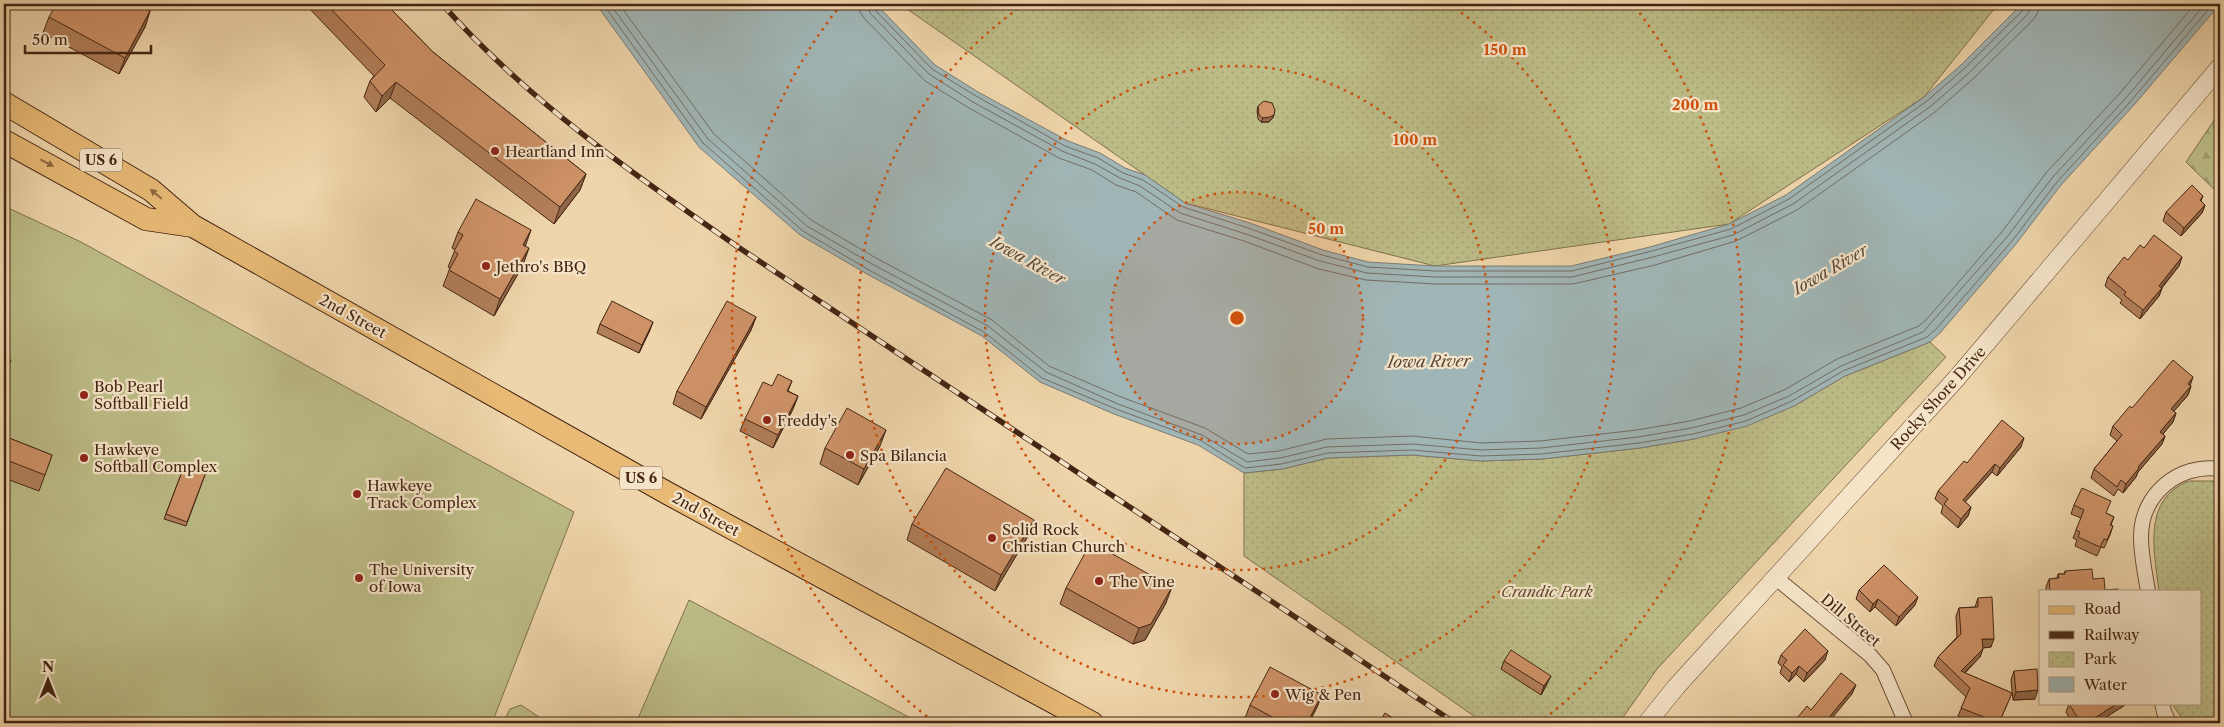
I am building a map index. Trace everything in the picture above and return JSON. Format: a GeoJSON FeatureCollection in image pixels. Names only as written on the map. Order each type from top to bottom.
{"type":"FeatureCollection","features":[{"type":"Feature","properties":{"kind":"main road","name":"2nd Street"},"geometry":{"type":"LineString","coordinates":[[4,103],[151,190],[193,226],[669,494],[1092,723]]}},
{"type":"Feature","properties":{"kind":"main road","name":"2nd Street"},"geometry":{"type":"LineString","coordinates":[[4,141],[146,219],[193,226]]}},
{"type":"Feature","properties":{"kind":"street","name":"Rocky Shore Drive"},"geometry":{"type":"LineString","coordinates":[[1647,723],[1676,687],[1956,379],[2220,67]]}},
{"type":"Feature","properties":{"kind":"street"},"geometry":{"type":"LineString","coordinates":[[2148,590],[2141,538],[2142,521],[2148,505],[2159,490],[2172,479],[2186,471],[2203,468],[2220,469]]}},
{"type":"Feature","properties":{"kind":"street","name":"Dill Street"},"geometry":{"type":"LineString","coordinates":[[1776,578],[1870,655],[1882,670],[1906,723]]}},
{"type":"Feature","properties":{"kind":"street"},"geometry":{"type":"LineString","coordinates":[[2162,704],[2169,723]]}},
{"type":"Feature","properties":{"kind":"green space"},"geometry":{"type":"Polygon","coordinates":[[[900,4],[1998,4],[1924,97],[1729,224],[1435,266],[1185,203],[900,4]]]}},
{"type":"Feature","properties":{"kind":"green space"},"geometry":{"type":"Polygon","coordinates":[[[2220,114],[2220,195],[2186,162],[2220,114]]]}},
{"type":"Feature","properties":{"kind":"green space","name":"Hawkeye Track Complex"},"geometry":{"type":"Polygon","coordinates":[[[4,206],[81,242],[574,512],[492,723],[4,723],[4,206]]]}},
{"type":"Feature","properties":{"kind":"green space","name":"Crandic Park"},"geometry":{"type":"Polygon","coordinates":[[[1930,342],[1946,357],[1657,669],[1619,723],[1484,723],[1244,556],[1244,473],[1282,469],[1328,458],[1412,455],[1481,461],[1542,459],[1640,448],[1694,439],[1794,406],[1845,376],[1930,342]]]}},
{"type":"Feature","properties":{"kind":"green space"},"geometry":{"type":"Polygon","coordinates":[[[2189,481],[2220,481],[2220,723],[2186,723],[2173,704],[2202,704],[2202,590],[2159,590],[2154,528],[2164,500],[2174,489],[2189,481]]]}},
{"type":"Feature","properties":{"kind":"green space"},"geometry":{"type":"Polygon","coordinates":[[[689,600],[920,723],[636,723],[689,600]]]}},
{"type":"Feature","properties":{"kind":"green space"},"geometry":{"type":"Polygon","coordinates":[[[521,705],[548,723],[507,723],[505,719],[510,709],[521,705]]]}},
{"type":"Feature","properties":{"kind":"water","name":"Iowa River"},"geometry":{"type":"Polygon","coordinates":[[[596,4],[876,4],[935,65],[978,92],[1068,141],[1100,153],[1125,168],[1145,175],[1185,203],[1250,223],[1323,250],[1368,262],[1435,266],[1571,266],[1650,247],[1729,224],[1786,195],[1924,97],[1961,65],[2022,4],[2220,4],[2134,105],[2061,185],[2016,244],[1940,333],[1930,342],[1845,376],[1794,406],[1747,426],[1694,439],[1640,448],[1542,459],[1481,461],[1412,455],[1328,458],[1282,469],[1244,473],[1198,445],[1114,414],[1040,382],[982,336],[867,274],[800,235],[699,147],[596,4]]]}},
{"type":"Feature","properties":{"kind":"building"},"geometry":{"type":"Polygon","coordinates":[[[56,4],[137,4],[150,11],[125,58],[49,17],[56,4]]]}},
{"type":"Feature","properties":{"kind":"building","name":"Heartland Inn"},"geometry":{"type":"Polygon","coordinates":[[[326,4],[386,4],[433,52],[586,174],[560,207],[396,82],[382,96],[370,81],[385,65],[326,4]]]}},
{"type":"Feature","properties":{"kind":"building"},"geometry":{"type":"Polygon","coordinates":[[[1264,101],[1272,103],[1275,110],[1274,115],[1263,118],[1259,115],[1258,106],[1264,101]]]}},
{"type":"Feature","properties":{"kind":"building"},"geometry":{"type":"Polygon","coordinates":[[[2192,185],[2203,196],[2200,200],[2205,205],[2184,228],[2166,212],[2192,185]]]}},
{"type":"Feature","properties":{"kind":"building","name":"Jethro's BBQ"},"geometry":{"type":"Polygon","coordinates":[[[476,199],[531,230],[523,245],[529,248],[500,299],[449,270],[458,254],[454,251],[463,235],[458,232],[476,199]]]}},
{"type":"Feature","properties":{"kind":"building"},"geometry":{"type":"Polygon","coordinates":[[[2154,235],[2182,257],[2159,286],[2162,288],[2143,310],[2124,295],[2126,292],[2108,277],[2124,257],[2128,260],[2140,245],[2144,248],[2154,235]]]}},
{"type":"Feature","properties":{"kind":"building"},"geometry":{"type":"Polygon","coordinates":[[[612,301],[653,322],[642,345],[600,324],[612,301]]]}},
{"type":"Feature","properties":{"kind":"building"},"geometry":{"type":"Polygon","coordinates":[[[727,301],[756,317],[706,407],[677,391],[727,301]]]}},
{"type":"Feature","properties":{"kind":"building"},"geometry":{"type":"Polygon","coordinates":[[[4,357],[11,360],[4,378],[4,357]]]}},
{"type":"Feature","properties":{"kind":"building"},"geometry":{"type":"Polygon","coordinates":[[[2173,360],[2193,377],[2188,384],[2191,386],[2171,409],[2176,413],[2160,432],[2165,436],[2126,484],[2121,480],[2117,487],[2094,469],[2122,435],[2113,426],[2130,406],[2132,408],[2173,360]]]}},
{"type":"Feature","properties":{"kind":"building","name":"Freddy's"},"geometry":{"type":"Polygon","coordinates":[[[778,374],[792,381],[787,391],[798,396],[778,435],[745,419],[763,382],[772,386],[778,374]]]}},
{"type":"Feature","properties":{"kind":"building"},"geometry":{"type":"Polygon","coordinates":[[[847,408],[886,430],[864,469],[825,448],[847,408]]]}},
{"type":"Feature","properties":{"kind":"building"},"geometry":{"type":"Polygon","coordinates":[[[2002,420],[2024,438],[2000,468],[1995,464],[1963,500],[1971,507],[1961,519],[1944,504],[1948,499],[1938,491],[1964,461],[1967,463],[2002,420]]]}},
{"type":"Feature","properties":{"kind":"building"},"geometry":{"type":"Polygon","coordinates":[[[4,436],[52,455],[45,475],[4,459],[4,436]]]}},
{"type":"Feature","properties":{"kind":"building"},"geometry":{"type":"Polygon","coordinates":[[[185,464],[206,472],[187,522],[166,514],[185,464]]]}},
{"type":"Feature","properties":{"kind":"building","name":"Solid Rock Christian Church"},"geometry":{"type":"Polygon","coordinates":[[[946,468],[1034,520],[1001,575],[912,524],[946,468]]]}},
{"type":"Feature","properties":{"kind":"building"},"geometry":{"type":"Polygon","coordinates":[[[2082,488],[2111,501],[2106,513],[2114,517],[2110,525],[2113,526],[2107,540],[2104,539],[2100,547],[2078,537],[2080,532],[2076,530],[2084,510],[2074,505],[2082,488]]]}},
{"type":"Feature","properties":{"kind":"building","name":"The Vine"},"geometry":{"type":"Polygon","coordinates":[[[1091,542],[1172,587],[1151,624],[1139,628],[1066,588],[1091,542]]]}},
{"type":"Feature","properties":{"kind":"building"},"geometry":{"type":"Polygon","coordinates":[[[1884,565],[1918,597],[1899,617],[1878,599],[1873,604],[1859,590],[1884,565]]]}},
{"type":"Feature","properties":{"kind":"building"},"geometry":{"type":"Polygon","coordinates":[[[2092,569],[2093,579],[2104,578],[2105,590],[2050,590],[2049,579],[2059,578],[2058,574],[2065,574],[2065,571],[2092,569]]]}},
{"type":"Feature","properties":{"kind":"building"},"geometry":{"type":"Polygon","coordinates":[[[1992,597],[1994,639],[1982,639],[1983,649],[1961,671],[2012,693],[1999,723],[1961,708],[1970,688],[1938,657],[1961,634],[1959,608],[1978,607],[1978,598],[1992,597]]]}},
{"type":"Feature","properties":{"kind":"building"},"geometry":{"type":"Polygon","coordinates":[[[1805,629],[1828,651],[1807,673],[1799,666],[1792,673],[1783,665],[1787,660],[1781,655],[1805,629]]]}},
{"type":"Feature","properties":{"kind":"building"},"geometry":{"type":"Polygon","coordinates":[[[1511,650],[1551,676],[1544,686],[1504,661],[1511,650]]]}},
{"type":"Feature","properties":{"kind":"building","name":"Wig & Pen"},"geometry":{"type":"Polygon","coordinates":[[[1270,667],[1322,695],[1307,723],[1283,723],[1250,705],[1270,667]]]}},
{"type":"Feature","properties":{"kind":"building"},"geometry":{"type":"Polygon","coordinates":[[[2037,669],[2038,690],[2016,692],[2014,671],[2037,669]]]}},
{"type":"Feature","properties":{"kind":"building"},"geometry":{"type":"Polygon","coordinates":[[[1841,673],[1856,685],[1826,721],[1828,723],[1793,723],[1807,706],[1811,710],[1841,673]]]}},
{"type":"Feature","properties":{"kind":"building"},"geometry":{"type":"Polygon","coordinates":[[[2069,704],[2116,704],[2087,723],[2081,723],[2069,704]]]}},
{"type":"Feature","properties":{"kind":"building"},"geometry":{"type":"Polygon","coordinates":[[[1385,713],[1401,723],[1379,723],[1385,713]]]}},
{"type":"Feature","properties":{"kind":"railway"},"geometry":{"type":"LineString","coordinates":[[442,4],[475,39],[545,104],[659,192],[738,247],[1455,723]]}},
{"type":"Feature","properties":{"kind":"place","name":"Heartland Inn"},"geometry":{"type":"Point","coordinates":[495,151]}},
{"type":"Feature","properties":{"kind":"place","name":"Jethro's BBQ"},"geometry":{"type":"Point","coordinates":[486,266]}},
{"type":"Feature","properties":{"kind":"place","name":"Bob Pearl Softball Field"},"geometry":{"type":"Point","coordinates":[84,395]}},
{"type":"Feature","properties":{"kind":"place","name":"Freddy's"},"geometry":{"type":"Point","coordinates":[767,420]}},
{"type":"Feature","properties":{"kind":"place","name":"Spa Bilancia"},"geometry":{"type":"Point","coordinates":[850,455]}},
{"type":"Feature","properties":{"kind":"place","name":"Hawkeye Softball Complex"},"geometry":{"type":"Point","coordinates":[84,458]}},
{"type":"Feature","properties":{"kind":"place","name":"Hawkeye Track Complex"},"geometry":{"type":"Point","coordinates":[357,494]}},
{"type":"Feature","properties":{"kind":"place","name":"Solid Rock Christian Church"},"geometry":{"type":"Point","coordinates":[992,538]}},
{"type":"Feature","properties":{"kind":"place","name":"The University of Iowa"},"geometry":{"type":"Point","coordinates":[359,578]}},
{"type":"Feature","properties":{"kind":"place","name":"The Vine"},"geometry":{"type":"Point","coordinates":[1099,581]}},
{"type":"Feature","properties":{"kind":"place","name":"Wig & Pen"},"geometry":{"type":"Point","coordinates":[1275,694]}}]}
